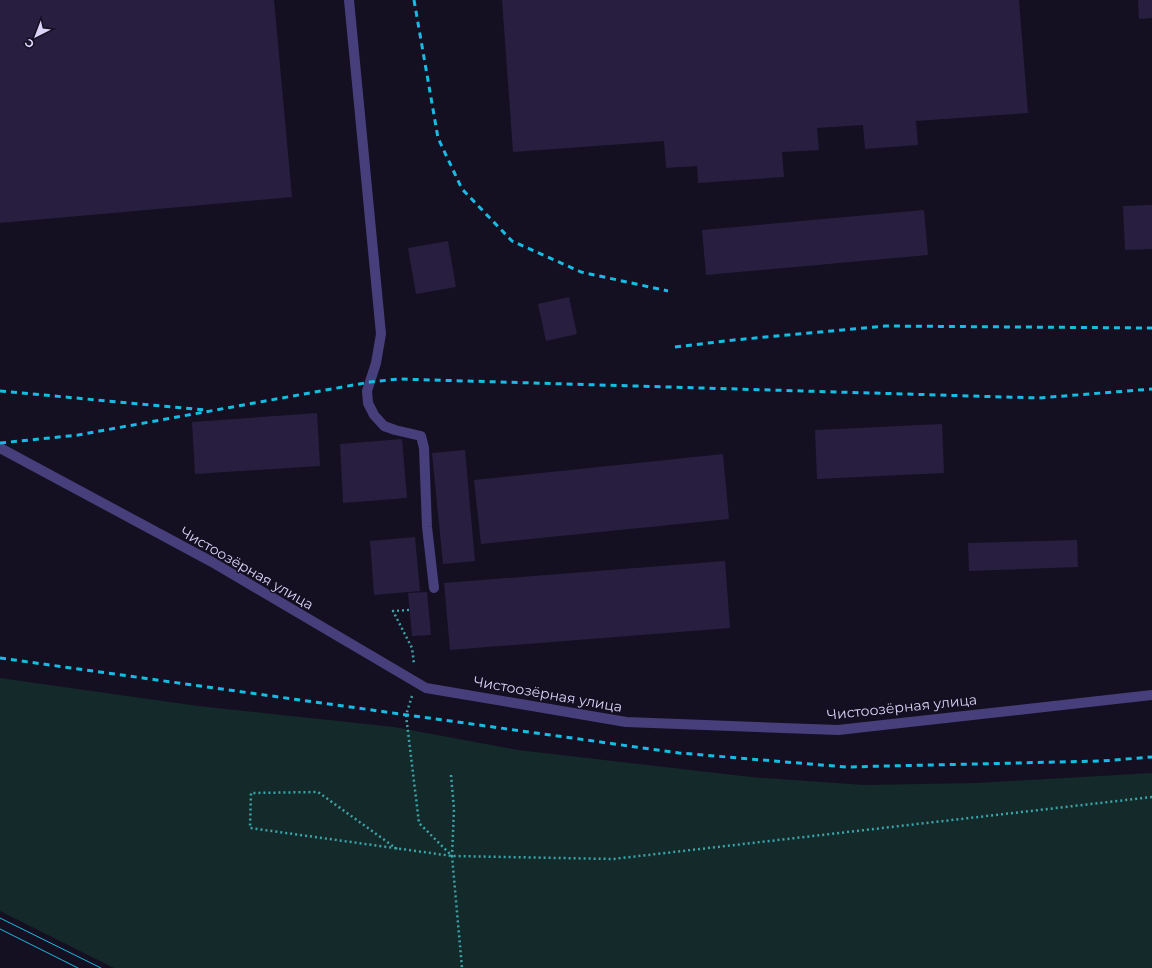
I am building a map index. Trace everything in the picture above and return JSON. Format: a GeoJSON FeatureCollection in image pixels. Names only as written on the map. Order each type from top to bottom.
{"type":"FeatureCollection","features":[{"type":"Feature","properties":{"kind":"street"},"geometry":{"type":"LineString","coordinates":[[348,0],[381,334],[376,363],[367,391],[368,403],[374,415],[384,426],[421,436],[424,448],[427,527],[434,588]]}},
{"type":"Feature","properties":{"kind":"street","name":"Чистоозёрная улица"},"geometry":{"type":"LineString","coordinates":[[0,448],[212,562],[426,688],[626,722],[838,730],[1152,695]]}},
{"type":"Feature","properties":{"kind":"path"},"geometry":{"type":"LineString","coordinates":[[409,610],[394,611],[412,648],[416,682],[406,715],[419,823],[452,856]]}},
{"type":"Feature","properties":{"kind":"path"},"geometry":{"type":"LineString","coordinates":[[450,775],[454,809],[452,856],[462,968]]}},
{"type":"Feature","properties":{"kind":"path"},"geometry":{"type":"LineString","coordinates":[[397,849],[318,792],[252,794],[250,828],[397,849],[452,856],[613,859],[1152,797]]}},
{"type":"Feature","properties":{"kind":"green space"},"geometry":{"type":"Polygon","coordinates":[[[0,678],[198,706],[394,727],[518,750],[751,777],[864,785],[976,783],[1152,773],[1152,968],[114,968],[0,911],[0,678]]]}},
{"type":"Feature","properties":{"kind":"building"},"geometry":{"type":"Polygon","coordinates":[[[0,0],[274,0],[292,197],[0,223],[0,0]]]}},
{"type":"Feature","properties":{"kind":"building"},"geometry":{"type":"Polygon","coordinates":[[[502,0],[1019,0],[1028,113],[916,121],[918,145],[865,149],[863,125],[817,128],[819,150],[782,152],[784,177],[698,183],[697,166],[666,168],[664,141],[513,152],[502,0]]]}},
{"type":"Feature","properties":{"kind":"building"},"geometry":{"type":"Polygon","coordinates":[[[1138,0],[1152,0],[1152,18],[1139,19],[1138,0]]]}},
{"type":"Feature","properties":{"kind":"building"},"geometry":{"type":"Polygon","coordinates":[[[1152,205],[1152,249],[1125,250],[1123,206],[1152,205]]]}},
{"type":"Feature","properties":{"kind":"building"},"geometry":{"type":"Polygon","coordinates":[[[924,210],[928,255],[706,275],[702,230],[924,210]]]}},
{"type":"Feature","properties":{"kind":"building"},"geometry":{"type":"Polygon","coordinates":[[[448,241],[456,287],[416,294],[408,248],[448,241]]]}},
{"type":"Feature","properties":{"kind":"building"},"geometry":{"type":"Polygon","coordinates":[[[569,297],[577,334],[546,341],[538,304],[569,297]]]}},
{"type":"Feature","properties":{"kind":"building"},"geometry":{"type":"Polygon","coordinates":[[[317,413],[320,466],[195,474],[192,422],[317,413]]]}},
{"type":"Feature","properties":{"kind":"building"},"geometry":{"type":"Polygon","coordinates":[[[942,424],[944,473],[817,479],[815,430],[942,424]]]}},
{"type":"Feature","properties":{"kind":"building"},"geometry":{"type":"Polygon","coordinates":[[[402,439],[407,498],[343,503],[340,444],[402,439]]]}},
{"type":"Feature","properties":{"kind":"building"},"geometry":{"type":"Polygon","coordinates":[[[465,450],[475,561],[443,564],[432,453],[465,450]]]}},
{"type":"Feature","properties":{"kind":"building"},"geometry":{"type":"Polygon","coordinates":[[[723,454],[729,519],[481,544],[474,480],[723,454]]]}},
{"type":"Feature","properties":{"kind":"building"},"geometry":{"type":"Polygon","coordinates":[[[415,537],[420,591],[374,595],[370,541],[415,537]]]}},
{"type":"Feature","properties":{"kind":"building"},"geometry":{"type":"Polygon","coordinates":[[[1077,540],[1078,567],[969,571],[968,543],[1077,540]]]}},
{"type":"Feature","properties":{"kind":"building"},"geometry":{"type":"Polygon","coordinates":[[[725,561],[730,628],[450,650],[444,583],[725,561]]]}},
{"type":"Feature","properties":{"kind":"building"},"geometry":{"type":"Polygon","coordinates":[[[427,592],[431,635],[412,636],[408,593],[427,592]]]}},
{"type":"Feature","properties":{"kind":"tram line"},"geometry":{"type":"LineString","coordinates":[[0,918],[101,968]]}},
{"type":"Feature","properties":{"kind":"tram line"},"geometry":{"type":"LineString","coordinates":[[0,929],[78,968]]}},
{"type":"Feature","properties":{"kind":"railway"},"geometry":{"type":"LineString","coordinates":[[414,0],[438,138],[462,189],[512,241],[581,272],[668,291]]}},
{"type":"Feature","properties":{"kind":"railway"},"geometry":{"type":"LineString","coordinates":[[675,347],[885,326],[1152,328]]}},
{"type":"Feature","properties":{"kind":"railway"},"geometry":{"type":"LineString","coordinates":[[0,443],[78,435],[370,382],[399,379],[1039,398],[1152,389]]}},
{"type":"Feature","properties":{"kind":"railway"},"geometry":{"type":"LineString","coordinates":[[0,391],[205,410]]}},
{"type":"Feature","properties":{"kind":"railway"},"geometry":{"type":"LineString","coordinates":[[0,658],[679,753],[846,767],[1102,761],[1152,757]]}}]}
